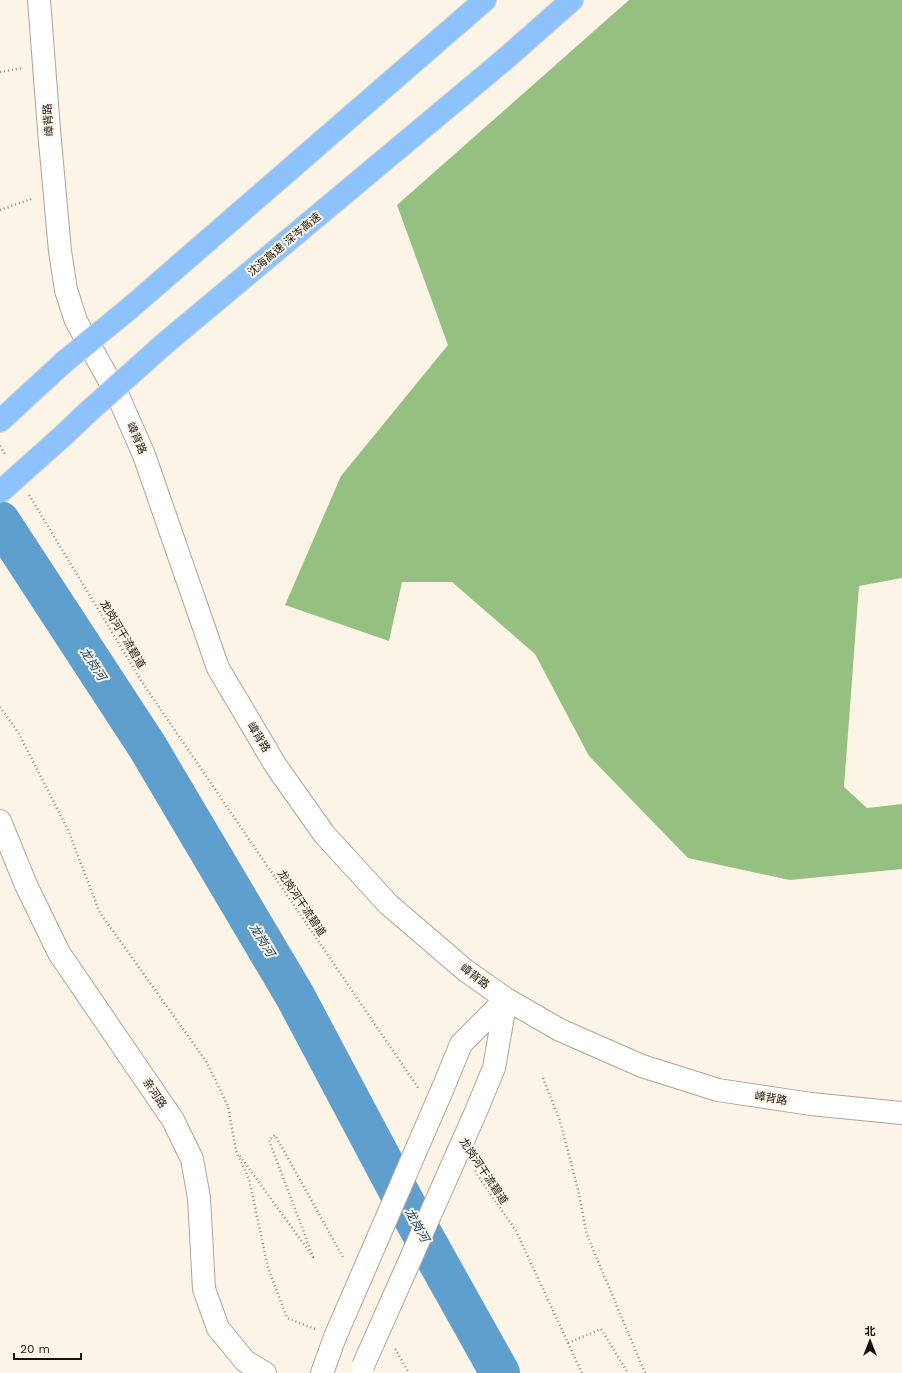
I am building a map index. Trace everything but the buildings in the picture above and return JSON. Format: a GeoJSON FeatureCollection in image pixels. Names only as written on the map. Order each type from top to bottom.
{"type":"FeatureCollection","features":[{"type":"Feature","properties":{"kind":"highway"},"geometry":{"type":"LineString","coordinates":[[0,421],[64,362],[130,308],[485,0]]}},
{"type":"Feature","properties":{"kind":"highway","name":"沈海高速 深岑高速"},"geometry":{"type":"LineString","coordinates":[[0,492],[163,346],[504,60],[572,0]]}},
{"type":"Feature","properties":{"kind":"street","name":"嶂背路"},"geometry":{"type":"LineString","coordinates":[[39,0],[60,251],[66,290],[76,321],[118,396],[144,455],[218,668],[276,766],[324,834],[388,904],[466,970],[506,999],[560,1030],[642,1066],[718,1090],[811,1104],[902,1113]]}},
{"type":"Feature","properties":{"kind":"street","name":"亲河路"},"geometry":{"type":"LineString","coordinates":[[0,820],[26,885],[59,953],[173,1120],[192,1159],[199,1198],[204,1289],[218,1328],[245,1361],[265,1373]]}},
{"type":"Feature","properties":{"kind":"street"},"geometry":{"type":"LineString","coordinates":[[322,1373],[433,1091],[461,1044],[506,999]]}},
{"type":"Feature","properties":{"kind":"street"},"geometry":{"type":"LineString","coordinates":[[362,1370],[494,1068],[506,999]]}},
{"type":"Feature","properties":{"kind":"path"},"geometry":{"type":"LineString","coordinates":[[0,210],[36,197]]}},
{"type":"Feature","properties":{"kind":"path"},"geometry":{"type":"LineString","coordinates":[[0,446],[8,459]]}},
{"type":"Feature","properties":{"kind":"path","name":"龙岗河干流碧道"},"geometry":{"type":"LineString","coordinates":[[28,493],[142,682],[433,1091]]}},
{"type":"Feature","properties":{"kind":"path"},"geometry":{"type":"LineString","coordinates":[[0,707],[18,732],[68,830],[100,913],[206,1061],[228,1106],[236,1151],[249,1179],[268,1268],[287,1318],[335,1337]]}},
{"type":"Feature","properties":{"kind":"path"},"geometry":{"type":"LineString","coordinates":[[543,1078],[560,1121],[578,1190],[587,1235],[645,1373]]}},
{"type":"Feature","properties":{"kind":"path"},"geometry":{"type":"LineString","coordinates":[[236,1151],[313,1257],[269,1140],[275,1135],[346,1263]]}},
{"type":"Feature","properties":{"kind":"path","name":"龙岗河干流碧道"},"geometry":{"type":"LineString","coordinates":[[472,1166],[516,1231],[582,1373]]}},
{"type":"Feature","properties":{"kind":"path"},"geometry":{"type":"LineString","coordinates":[[568,1343],[600,1329],[628,1373]]}},
{"type":"Feature","properties":{"kind":"path"},"geometry":{"type":"LineString","coordinates":[[393,1346],[409,1373]]}},
{"type":"Feature","properties":{"kind":"green space"},"geometry":{"type":"Polygon","coordinates":[[[629,0],[902,0],[902,578],[859,586],[844,787],[867,808],[902,804],[902,869],[790,880],[688,858],[589,756],[535,654],[452,582],[402,582],[389,641],[285,605],[341,476],[448,345],[397,205],[629,0]]]}},
{"type":"Feature","properties":{"kind":"waterway","name":"龙岗河"},"geometry":{"type":"LineString","coordinates":[[0,521],[147,746],[295,996],[406,1205],[500,1373]]}}]}
